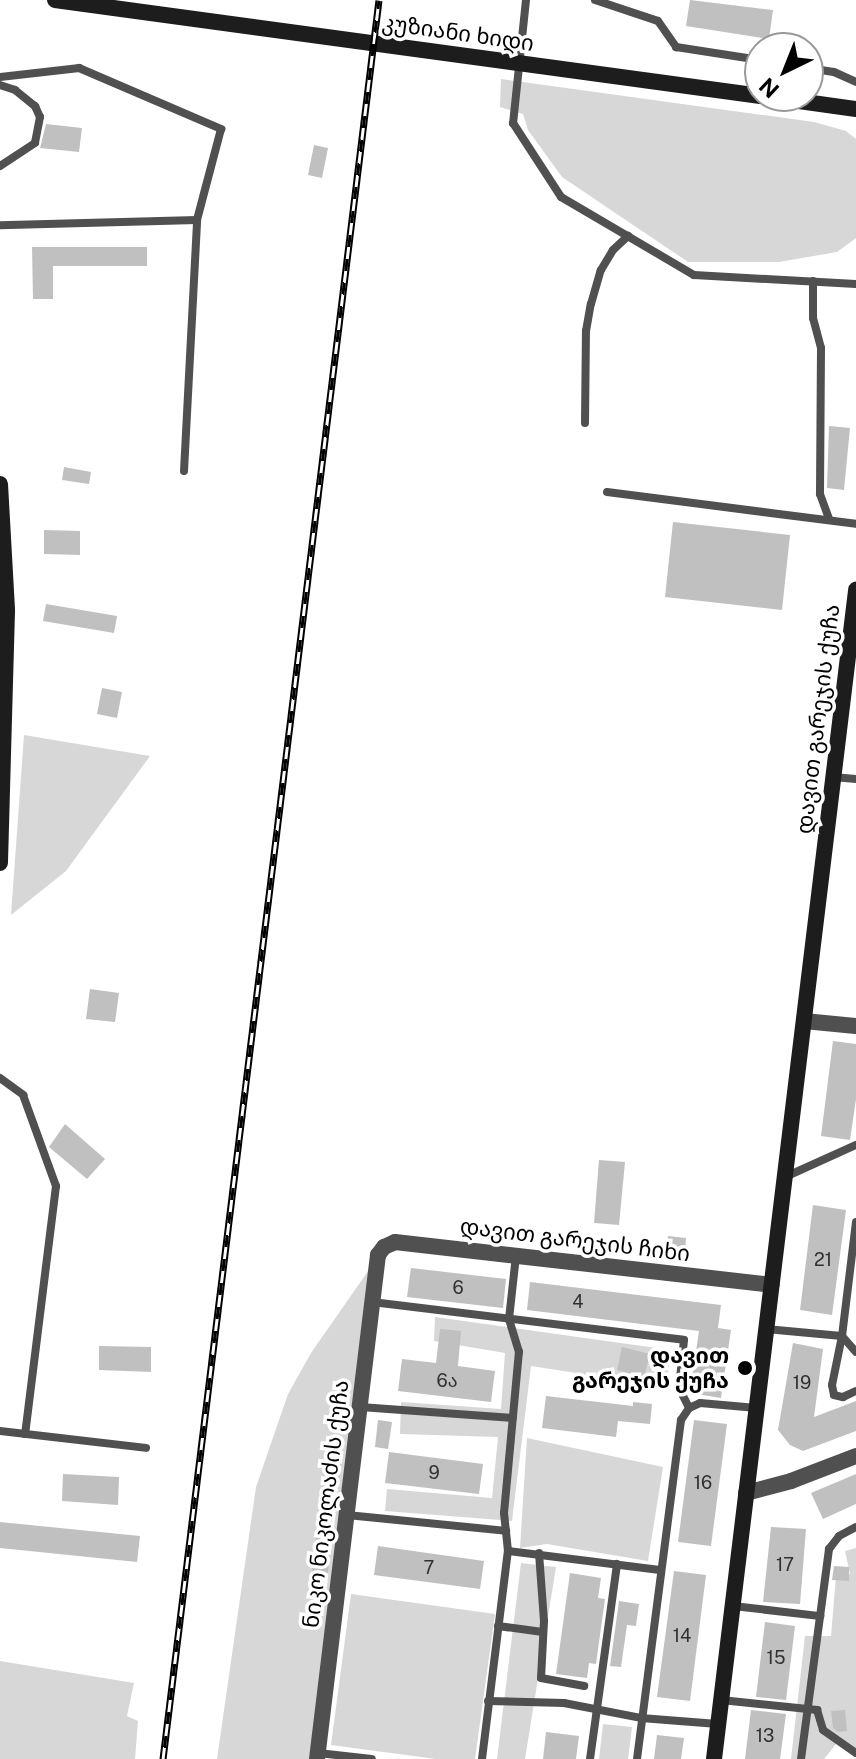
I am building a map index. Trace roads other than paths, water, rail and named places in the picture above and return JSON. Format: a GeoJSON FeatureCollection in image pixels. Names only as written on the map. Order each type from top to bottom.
{"type":"FeatureCollection","features":[{"type":"Feature","properties":{"kind":"main road","name":"კუზიანი ხიდი"},"geometry":{"type":"LineString","coordinates":[[55,0],[744,94]]}},
{"type":"Feature","properties":{"kind":"main road","name":"კუზიანი ხიდი"},"geometry":{"type":"LineString","coordinates":[[824,105],[856,109]]}},
{"type":"Feature","properties":{"kind":"main road"},"geometry":{"type":"LineString","coordinates":[[0,484],[4,611],[0,863]]}},
{"type":"Feature","properties":{"kind":"main road","name":"დავით გარეჯის ქუჩა"},"geometry":{"type":"LineString","coordinates":[[714,1759],[856,590]]}},
{"type":"Feature","properties":{"kind":"street"},"geometry":{"type":"LineString","coordinates":[[804,1021],[856,1026]]}},
{"type":"Feature","properties":{"kind":"street","name":"დავით გარეჯის ჩიხი"},"geometry":{"type":"LineString","coordinates":[[378,1255],[395,1242],[772,1285]]}},
{"type":"Feature","properties":{"kind":"street","name":"ნიკო ნიკოლაძის ქუჩა"},"geometry":{"type":"LineString","coordinates":[[317,1756],[378,1255]]}},
{"type":"Feature","properties":{"kind":"street"},"geometry":{"type":"LineString","coordinates":[[746,1493],[791,1481],[856,1456]]}},
{"type":"Feature","properties":{"kind":"lane"},"geometry":{"type":"LineString","coordinates":[[526,0],[513,123],[561,197],[694,275],[856,284]]}},
{"type":"Feature","properties":{"kind":"lane"},"geometry":{"type":"LineString","coordinates":[[595,0],[658,21],[676,47],[744,58]]}},
{"type":"Feature","properties":{"kind":"lane"},"geometry":{"type":"LineString","coordinates":[[0,77],[79,68],[221,129],[197,220],[184,471]]}},
{"type":"Feature","properties":{"kind":"lane"},"geometry":{"type":"LineString","coordinates":[[824,70],[856,82]]}},
{"type":"Feature","properties":{"kind":"lane"},"geometry":{"type":"LineString","coordinates":[[0,85],[15,90],[35,106],[40,117],[35,143],[0,166]]}},
{"type":"Feature","properties":{"kind":"lane"},"geometry":{"type":"LineString","coordinates":[[0,225],[197,220]]}},
{"type":"Feature","properties":{"kind":"lane"},"geometry":{"type":"LineString","coordinates":[[585,423],[586,331],[591,304],[601,270],[613,250],[628,236]]}},
{"type":"Feature","properties":{"kind":"lane"},"geometry":{"type":"LineString","coordinates":[[813,281],[813,318],[821,348],[820,494],[829,519]]}},
{"type":"Feature","properties":{"kind":"lane"},"geometry":{"type":"LineString","coordinates":[[607,492],[856,524]]}},
{"type":"Feature","properties":{"kind":"lane"},"geometry":{"type":"LineString","coordinates":[[833,777],[856,779]]}},
{"type":"Feature","properties":{"kind":"lane"},"geometry":{"type":"LineString","coordinates":[[0,1078],[23,1095],[56,1186],[25,1434]]}},
{"type":"Feature","properties":{"kind":"lane"},"geometry":{"type":"LineString","coordinates":[[785,1177],[856,1145]]}},
{"type":"Feature","properties":{"kind":"lane"},"geometry":{"type":"LineString","coordinates":[[856,1222],[842,1336],[832,1385],[834,1395],[843,1397],[856,1391]]}},
{"type":"Feature","properties":{"kind":"lane"},"geometry":{"type":"LineString","coordinates":[[482,1759],[508,1551],[504,1513],[519,1352],[509,1319],[516,1256]]}},
{"type":"Feature","properties":{"kind":"lane"},"geometry":{"type":"LineString","coordinates":[[372,1302],[684,1340],[679,1388],[689,1408]]}},
{"type":"Feature","properties":{"kind":"lane"},"geometry":{"type":"LineString","coordinates":[[766,1329],[842,1336],[856,1352]]}},
{"type":"Feature","properties":{"kind":"lane"},"geometry":{"type":"LineString","coordinates":[[637,1759],[681,1420],[689,1408],[700,1403],[757,1408]]}},
{"type":"Feature","properties":{"kind":"lane"},"geometry":{"type":"LineString","coordinates":[[360,1407],[513,1418]]}},
{"type":"Feature","properties":{"kind":"lane"},"geometry":{"type":"LineString","coordinates":[[0,1431],[146,1448]]}},
{"type":"Feature","properties":{"kind":"lane"},"geometry":{"type":"LineString","coordinates":[[347,1515],[506,1531]]}},
{"type":"Feature","properties":{"kind":"lane"},"geometry":{"type":"LineString","coordinates":[[801,1759],[829,1549],[839,1536],[856,1527]]}},
{"type":"Feature","properties":{"kind":"lane"},"geometry":{"type":"LineString","coordinates":[[508,1551],[660,1570]]}},
{"type":"Feature","properties":{"kind":"lane"},"geometry":{"type":"LineString","coordinates":[[539,1553],[543,1632],[541,1678],[584,1686]]}},
{"type":"Feature","properties":{"kind":"lane"},"geometry":{"type":"LineString","coordinates":[[590,1759],[617,1564]]}},
{"type":"Feature","properties":{"kind":"lane"},"geometry":{"type":"LineString","coordinates":[[733,1606],[820,1616]]}},
{"type":"Feature","properties":{"kind":"lane"},"geometry":{"type":"LineString","coordinates":[[498,1626],[543,1632]]}},
{"type":"Feature","properties":{"kind":"lane"},"geometry":{"type":"LineString","coordinates":[[721,1700],[817,1710],[823,1730],[856,1753]]}},
{"type":"Feature","properties":{"kind":"lane"},"geometry":{"type":"LineString","coordinates":[[488,1701],[564,1703],[641,1718],[718,1724]]}},
{"type":"Feature","properties":{"kind":"lane"},"geometry":{"type":"LineString","coordinates":[[317,1756],[372,1759]]}},
{"type":"Feature","properties":{"kind":"railway"},"geometry":{"type":"LineString","coordinates":[[163,1759],[379,0]]}},
{"type":"Feature","properties":{"kind":"place","name":"დავით გარეჯის ქუჩა"},"geometry":{"type":"Point","coordinates":[745,1368]}}]}
